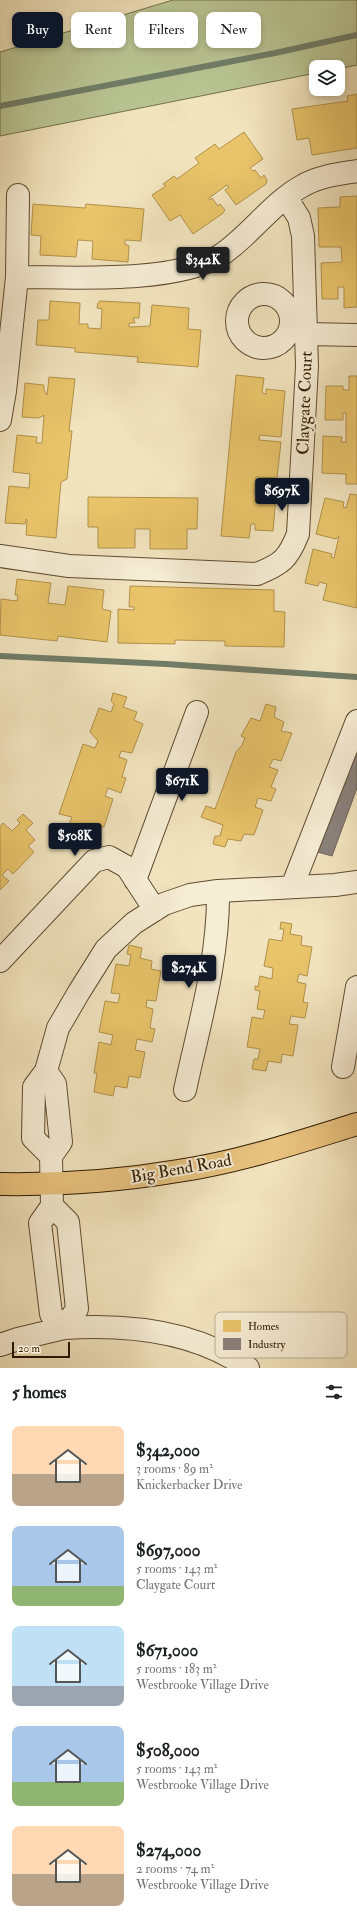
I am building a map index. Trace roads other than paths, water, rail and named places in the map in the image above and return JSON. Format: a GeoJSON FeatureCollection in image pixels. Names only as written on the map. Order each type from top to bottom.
{"type":"FeatureCollection","features":[{"type":"Feature","properties":{"kind":"main road","name":"Big Bend Road"},"geometry":{"type":"LineString","coordinates":[[0,1184],[53,1185],[179,1171],[242,1158],[357,1124]]}},
{"type":"Feature","properties":{"kind":"street"},"geometry":{"type":"LineString","coordinates":[[18,277],[142,275],[173,272],[198,265],[220,255],[286,197],[305,184],[332,175],[357,171]]}},
{"type":"Feature","properties":{"kind":"street"},"geometry":{"type":"LineString","coordinates":[[0,420],[5,391],[18,277],[18,195]]}},
{"type":"Feature","properties":{"kind":"street","name":"Claygate Court"},"geometry":{"type":"LineString","coordinates":[[0,556],[69,566],[257,574],[276,566],[290,553],[298,534],[307,366],[298,331],[303,236],[299,218],[286,197]]}},
{"type":"Feature","properties":{"kind":"street"},"geometry":{"type":"LineString","coordinates":[[298,331],[357,335]]}},
{"type":"Feature","properties":{"kind":"street"},"geometry":{"type":"LineString","coordinates":[[135,880],[197,712]]}},
{"type":"Feature","properties":{"kind":"street"},"geometry":{"type":"LineString","coordinates":[[292,887],[357,721]]}},
{"type":"Feature","properties":{"kind":"street"},"geometry":{"type":"LineString","coordinates":[[0,961],[94,861],[109,857],[127,867],[155,910]]}},
{"type":"Feature","properties":{"kind":"street"},"geometry":{"type":"LineString","coordinates":[[64,1328],[77,1309],[68,1222],[52,1206],[53,1185],[51,1156],[61,1142],[55,1084],[46,1070],[58,1028],[106,949],[134,923],[164,904],[190,895],[218,891],[357,882]]}},
{"type":"Feature","properties":{"kind":"street"},"geometry":{"type":"LineString","coordinates":[[185,1090],[215,950],[219,921],[218,891]]}},
{"type":"Feature","properties":{"kind":"street"},"geometry":{"type":"LineString","coordinates":[[343,1067],[357,988]]}},
{"type":"Feature","properties":{"kind":"street"},"geometry":{"type":"LineString","coordinates":[[0,1345],[64,1328],[94,1326],[136,1329],[180,1337],[201,1343],[215,1350]]}},
{"type":"Feature","properties":{"kind":"street"},"geometry":{"type":"LineString","coordinates":[[233,1358],[248,1368]]}},
{"type":"Feature","properties":{"kind":"waterway"},"geometry":{"type":"LineString","coordinates":[[0,106],[275,53],[357,35]]}},
{"type":"Feature","properties":{"kind":"waterway"},"geometry":{"type":"LineString","coordinates":[[0,656],[166,664],[357,677]]}}]}
